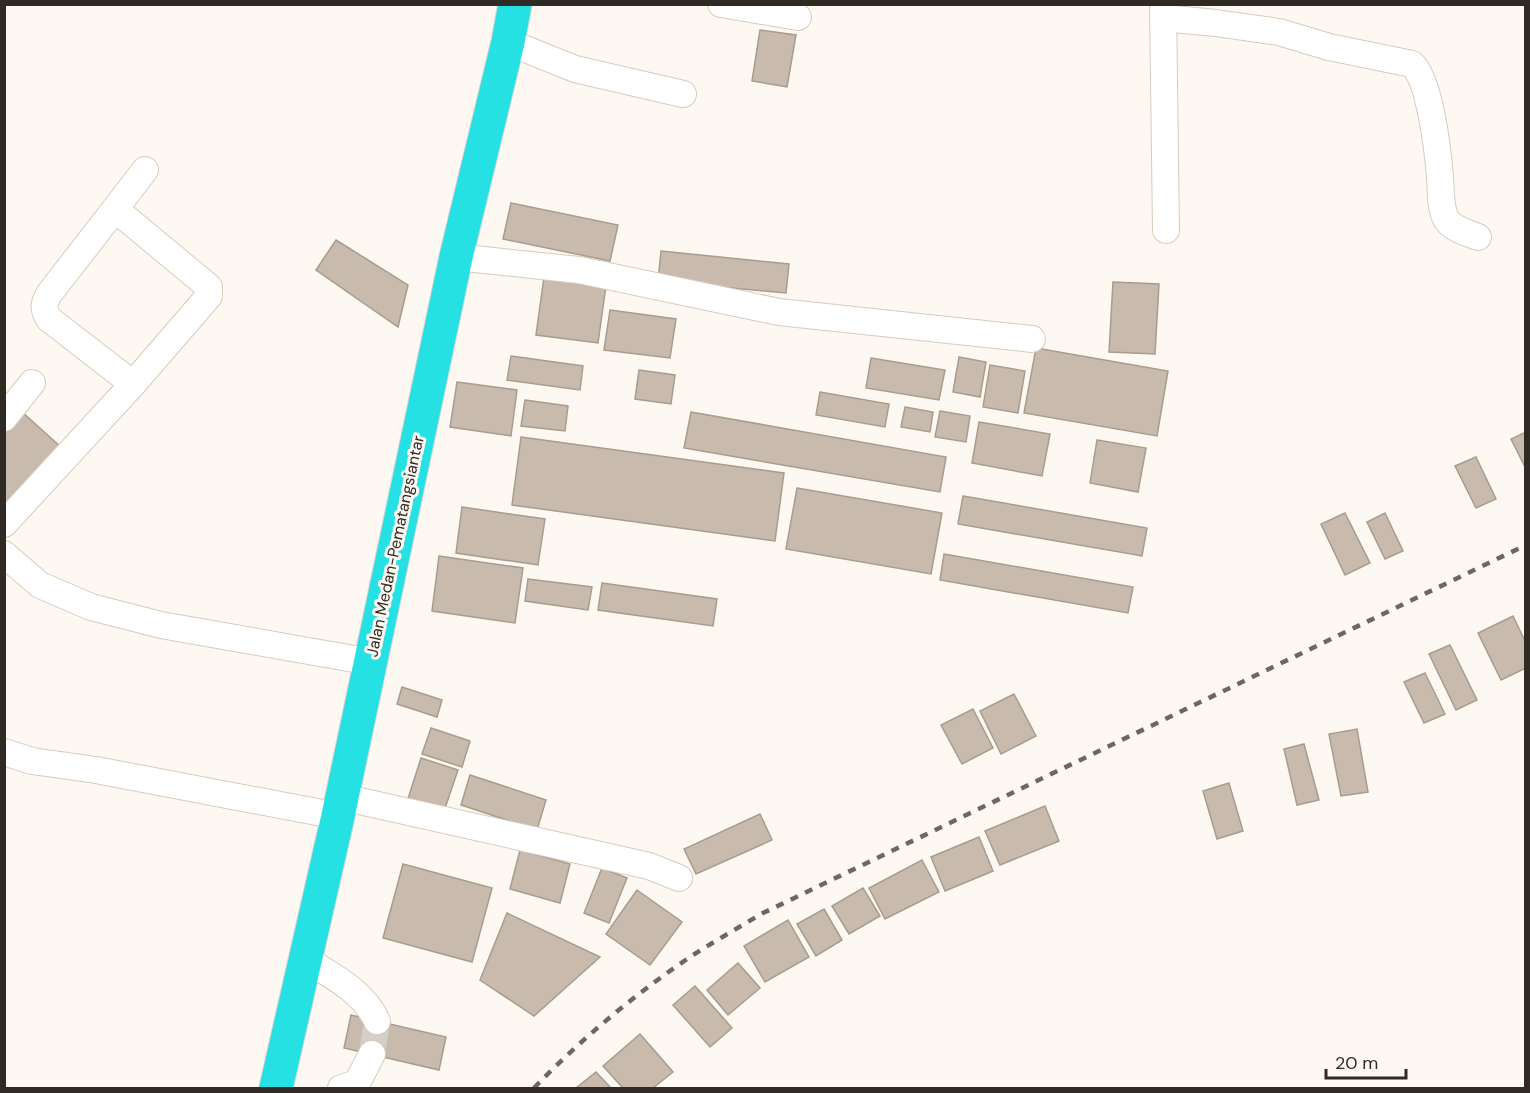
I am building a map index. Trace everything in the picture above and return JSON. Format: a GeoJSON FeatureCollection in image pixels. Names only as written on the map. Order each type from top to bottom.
{"type":"FeatureCollection","features":[{"type":"Feature","properties":{"kind":"highway","name":"Jalan Medan-Pematangsiantar"},"geometry":{"type":"LineString","coordinates":[[276,1089],[340,806],[456,257],[508,42],[515,4]]}},
{"type":"Feature","properties":{"kind":"street"},"geometry":{"type":"LineString","coordinates":[[722,4],[798,17]]}},
{"type":"Feature","properties":{"kind":"street"},"geometry":{"type":"LineString","coordinates":[[1166,230],[1163,11],[1216,23],[1279,32],[1329,47],[1413,64],[1426,91],[1438,152],[1445,216],[1456,227],[1478,237]]}},
{"type":"Feature","properties":{"kind":"street"},"geometry":{"type":"LineString","coordinates":[[508,42],[575,69],[683,94]]}},
{"type":"Feature","properties":{"kind":"street"},"geometry":{"type":"LineString","coordinates":[[133,384],[49,320],[43,303],[145,170]]}},
{"type":"Feature","properties":{"kind":"street"},"geometry":{"type":"LineString","coordinates":[[4,524],[133,384],[209,297],[209,287],[115,209]]}},
{"type":"Feature","properties":{"kind":"street"},"geometry":{"type":"LineString","coordinates":[[456,257],[579,270],[779,312],[1032,339]]}},
{"type":"Feature","properties":{"kind":"street"},"geometry":{"type":"LineString","coordinates":[[4,418],[32,383]]}},
{"type":"Feature","properties":{"kind":"street"},"geometry":{"type":"LineString","coordinates":[[4,554],[40,585],[91,607],[161,625],[371,662]]}},
{"type":"Feature","properties":{"kind":"street"},"geometry":{"type":"LineString","coordinates":[[4,752],[32,761],[340,806],[649,866],[679,878]]}},
{"type":"Feature","properties":{"kind":"street"},"geometry":{"type":"LineString","coordinates":[[305,959],[343,982],[372,1010],[377,1021]]}},
{"type":"Feature","properties":{"kind":"street"},"geometry":{"type":"LineString","coordinates":[[342,1089],[357,1083],[372,1054]]}},
{"type":"Feature","properties":{"kind":"building"},"geometry":{"type":"Polygon","coordinates":[[[760,30],[796,35],[787,87],[752,81],[760,30]]]}},
{"type":"Feature","properties":{"kind":"building"},"geometry":{"type":"Polygon","coordinates":[[[511,203],[618,225],[610,261],[503,239],[511,203]]]}},
{"type":"Feature","properties":{"kind":"building"},"geometry":{"type":"Polygon","coordinates":[[[336,240],[408,285],[398,327],[316,270],[336,240]]]}},
{"type":"Feature","properties":{"kind":"building"},"geometry":{"type":"Polygon","coordinates":[[[661,251],[789,264],[786,293],[658,281],[661,251]]]}},
{"type":"Feature","properties":{"kind":"building"},"geometry":{"type":"Polygon","coordinates":[[[544,277],[606,286],[598,343],[536,335],[544,277]]]}},
{"type":"Feature","properties":{"kind":"building"},"geometry":{"type":"Polygon","coordinates":[[[1113,282],[1159,284],[1155,354],[1109,352],[1113,282]]]}},
{"type":"Feature","properties":{"kind":"building"},"geometry":{"type":"Polygon","coordinates":[[[610,310],[676,319],[670,358],[604,350],[610,310]]]}},
{"type":"Feature","properties":{"kind":"building"},"geometry":{"type":"Polygon","coordinates":[[[1036,348],[1168,371],[1157,436],[1024,413],[1036,348]]]}},
{"type":"Feature","properties":{"kind":"building"},"geometry":{"type":"Polygon","coordinates":[[[511,356],[583,366],[580,390],[507,380],[511,356]]]}},
{"type":"Feature","properties":{"kind":"building"},"geometry":{"type":"Polygon","coordinates":[[[959,357],[986,362],[980,397],[953,392],[959,357]]]}},
{"type":"Feature","properties":{"kind":"building"},"geometry":{"type":"Polygon","coordinates":[[[871,358],[945,370],[939,400],[866,388],[871,358]]]}},
{"type":"Feature","properties":{"kind":"building"},"geometry":{"type":"Polygon","coordinates":[[[990,365],[1025,371],[1018,413],[983,407],[990,365]]]}},
{"type":"Feature","properties":{"kind":"building"},"geometry":{"type":"Polygon","coordinates":[[[639,370],[675,375],[671,404],[635,399],[639,370]]]}},
{"type":"Feature","properties":{"kind":"building"},"geometry":{"type":"Polygon","coordinates":[[[457,382],[517,390],[511,436],[450,427],[457,382]]]}},
{"type":"Feature","properties":{"kind":"building"},"geometry":{"type":"Polygon","coordinates":[[[820,392],[889,404],[885,427],[816,415],[820,392]]]}},
{"type":"Feature","properties":{"kind":"building"},"geometry":{"type":"Polygon","coordinates":[[[525,400],[568,406],[565,431],[521,426],[525,400]]]}},
{"type":"Feature","properties":{"kind":"building"},"geometry":{"type":"Polygon","coordinates":[[[905,407],[933,412],[930,432],[901,427],[905,407]]]}},
{"type":"Feature","properties":{"kind":"building"},"geometry":{"type":"Polygon","coordinates":[[[21,411],[63,449],[4,513],[4,429],[21,411]]]}},
{"type":"Feature","properties":{"kind":"building"},"geometry":{"type":"Polygon","coordinates":[[[940,411],[970,416],[966,442],[935,437],[940,411]]]}},
{"type":"Feature","properties":{"kind":"building"},"geometry":{"type":"Polygon","coordinates":[[[691,412],[946,457],[940,492],[684,448],[691,412]]]}},
{"type":"Feature","properties":{"kind":"building"},"geometry":{"type":"Polygon","coordinates":[[[979,422],[1050,434],[1042,476],[972,463],[979,422]]]}},
{"type":"Feature","properties":{"kind":"building"},"geometry":{"type":"Polygon","coordinates":[[[1526,432],[1526,469],[1511,439],[1526,432]]]}},
{"type":"Feature","properties":{"kind":"building"},"geometry":{"type":"Polygon","coordinates":[[[521,437],[784,473],[775,541],[512,505],[521,437]]]}},
{"type":"Feature","properties":{"kind":"building"},"geometry":{"type":"Polygon","coordinates":[[[1097,440],[1146,448],[1138,492],[1090,483],[1097,440]]]}},
{"type":"Feature","properties":{"kind":"building"},"geometry":{"type":"Polygon","coordinates":[[[1476,457],[1496,499],[1476,508],[1455,466],[1476,457]]]}},
{"type":"Feature","properties":{"kind":"building"},"geometry":{"type":"Polygon","coordinates":[[[797,488],[942,513],[931,574],[786,549],[797,488]]]}},
{"type":"Feature","properties":{"kind":"building"},"geometry":{"type":"Polygon","coordinates":[[[963,496],[1147,528],[1142,556],[958,524],[963,496]]]}},
{"type":"Feature","properties":{"kind":"building"},"geometry":{"type":"Polygon","coordinates":[[[462,507],[545,519],[538,565],[456,553],[462,507]]]}},
{"type":"Feature","properties":{"kind":"building"},"geometry":{"type":"Polygon","coordinates":[[[1345,513],[1370,563],[1345,575],[1321,524],[1345,513]]]}},
{"type":"Feature","properties":{"kind":"building"},"geometry":{"type":"Polygon","coordinates":[[[1385,513],[1403,551],[1385,559],[1367,522],[1385,513]]]}},
{"type":"Feature","properties":{"kind":"building"},"geometry":{"type":"Polygon","coordinates":[[[944,554],[1133,587],[1128,613],[940,580],[944,554]]]}},
{"type":"Feature","properties":{"kind":"building"},"geometry":{"type":"Polygon","coordinates":[[[439,556],[523,568],[515,623],[432,611],[439,556]]]}},
{"type":"Feature","properties":{"kind":"building"},"geometry":{"type":"Polygon","coordinates":[[[528,579],[592,587],[588,610],[525,601],[528,579]]]}},
{"type":"Feature","properties":{"kind":"building"},"geometry":{"type":"Polygon","coordinates":[[[602,583],[717,599],[713,626],[598,610],[602,583]]]}},
{"type":"Feature","properties":{"kind":"building"},"geometry":{"type":"Polygon","coordinates":[[[1513,616],[1526,643],[1526,668],[1501,680],[1478,633],[1513,616]]]}},
{"type":"Feature","properties":{"kind":"building"},"geometry":{"type":"Polygon","coordinates":[[[1450,645],[1477,700],[1456,710],[1429,654],[1450,645]]]}},
{"type":"Feature","properties":{"kind":"building"},"geometry":{"type":"Polygon","coordinates":[[[1425,673],[1445,714],[1424,723],[1404,682],[1425,673]]]}},
{"type":"Feature","properties":{"kind":"building"},"geometry":{"type":"Polygon","coordinates":[[[402,687],[442,700],[437,717],[397,704],[402,687]]]}},
{"type":"Feature","properties":{"kind":"building"},"geometry":{"type":"Polygon","coordinates":[[[1014,694],[1036,736],[1001,754],[980,711],[1014,694]]]}},
{"type":"Feature","properties":{"kind":"building"},"geometry":{"type":"Polygon","coordinates":[[[973,709],[993,748],[962,764],[941,725],[973,709]]]}},
{"type":"Feature","properties":{"kind":"building"},"geometry":{"type":"Polygon","coordinates":[[[431,728],[470,741],[462,767],[422,754],[431,728]]]}},
{"type":"Feature","properties":{"kind":"building"},"geometry":{"type":"Polygon","coordinates":[[[1357,729],[1368,792],[1341,796],[1329,734],[1357,729]]]}},
{"type":"Feature","properties":{"kind":"building"},"geometry":{"type":"Polygon","coordinates":[[[1304,744],[1319,800],[1297,805],[1284,749],[1304,744]]]}},
{"type":"Feature","properties":{"kind":"building"},"geometry":{"type":"Polygon","coordinates":[[[421,758],[458,770],[442,817],[406,805],[421,758]]]}},
{"type":"Feature","properties":{"kind":"building"},"geometry":{"type":"Polygon","coordinates":[[[470,775],[546,800],[537,830],[461,805],[470,775]]]}},
{"type":"Feature","properties":{"kind":"building"},"geometry":{"type":"Polygon","coordinates":[[[1229,783],[1243,831],[1217,839],[1203,791],[1229,783]]]}},
{"type":"Feature","properties":{"kind":"building"},"geometry":{"type":"Polygon","coordinates":[[[1045,806],[1059,841],[1000,865],[985,831],[1045,806]]]}},
{"type":"Feature","properties":{"kind":"building"},"geometry":{"type":"Polygon","coordinates":[[[760,814],[772,840],[696,874],[684,849],[760,814]]]}},
{"type":"Feature","properties":{"kind":"building"},"geometry":{"type":"Polygon","coordinates":[[[979,837],[993,871],[945,891],[931,857],[979,837]]]}},
{"type":"Feature","properties":{"kind":"building"},"geometry":{"type":"Polygon","coordinates":[[[520,850],[570,864],[560,903],[510,889],[520,850]]]}},
{"type":"Feature","properties":{"kind":"building"},"geometry":{"type":"Polygon","coordinates":[[[922,860],[939,892],[885,919],[869,888],[922,860]]]}},
{"type":"Feature","properties":{"kind":"building"},"geometry":{"type":"Polygon","coordinates":[[[403,864],[492,888],[472,962],[383,938],[403,864]]]}},
{"type":"Feature","properties":{"kind":"building"},"geometry":{"type":"Polygon","coordinates":[[[602,868],[627,878],[609,923],[584,913],[602,868]]]}},
{"type":"Feature","properties":{"kind":"building"},"geometry":{"type":"Polygon","coordinates":[[[863,888],[880,916],[849,934],[832,906],[863,888]]]}},
{"type":"Feature","properties":{"kind":"building"},"geometry":{"type":"Polygon","coordinates":[[[637,890],[682,922],[650,965],[606,934],[637,890]]]}},
{"type":"Feature","properties":{"kind":"building"},"geometry":{"type":"Polygon","coordinates":[[[824,909],[842,940],[816,956],[797,924],[824,909]]]}},
{"type":"Feature","properties":{"kind":"building"},"geometry":{"type":"Polygon","coordinates":[[[507,913],[600,957],[534,1016],[480,980],[507,913]]]}},
{"type":"Feature","properties":{"kind":"building"},"geometry":{"type":"Polygon","coordinates":[[[788,920],[809,957],[765,982],[744,946],[788,920]]]}},
{"type":"Feature","properties":{"kind":"building"},"geometry":{"type":"Polygon","coordinates":[[[738,963],[760,988],[728,1015],[707,990],[738,963]]]}},
{"type":"Feature","properties":{"kind":"building"},"geometry":{"type":"Polygon","coordinates":[[[695,986],[732,1028],[710,1047],[673,1005],[695,986]]]}},
{"type":"Feature","properties":{"kind":"building"},"geometry":{"type":"Polygon","coordinates":[[[351,1015],[446,1037],[439,1070],[344,1048],[351,1015]]]}},
{"type":"Feature","properties":{"kind":"building"},"geometry":{"type":"Polygon","coordinates":[[[640,1034],[673,1072],[653,1088],[623,1088],[603,1066],[640,1034]]]}},
{"type":"Feature","properties":{"kind":"building"},"geometry":{"type":"Polygon","coordinates":[[[596,1072],[611,1088],[576,1088],[596,1072]]]}},
{"type":"Feature","properties":{"kind":"tunnel"},"geometry":{"type":"LineString","coordinates":[[372,1054],[377,1021]]}},
{"type":"Feature","properties":{"kind":"railway"},"geometry":{"type":"LineString","coordinates":[[534,1088],[589,1035],[648,987],[690,957],[761,914],[1526,545]]}}]}
